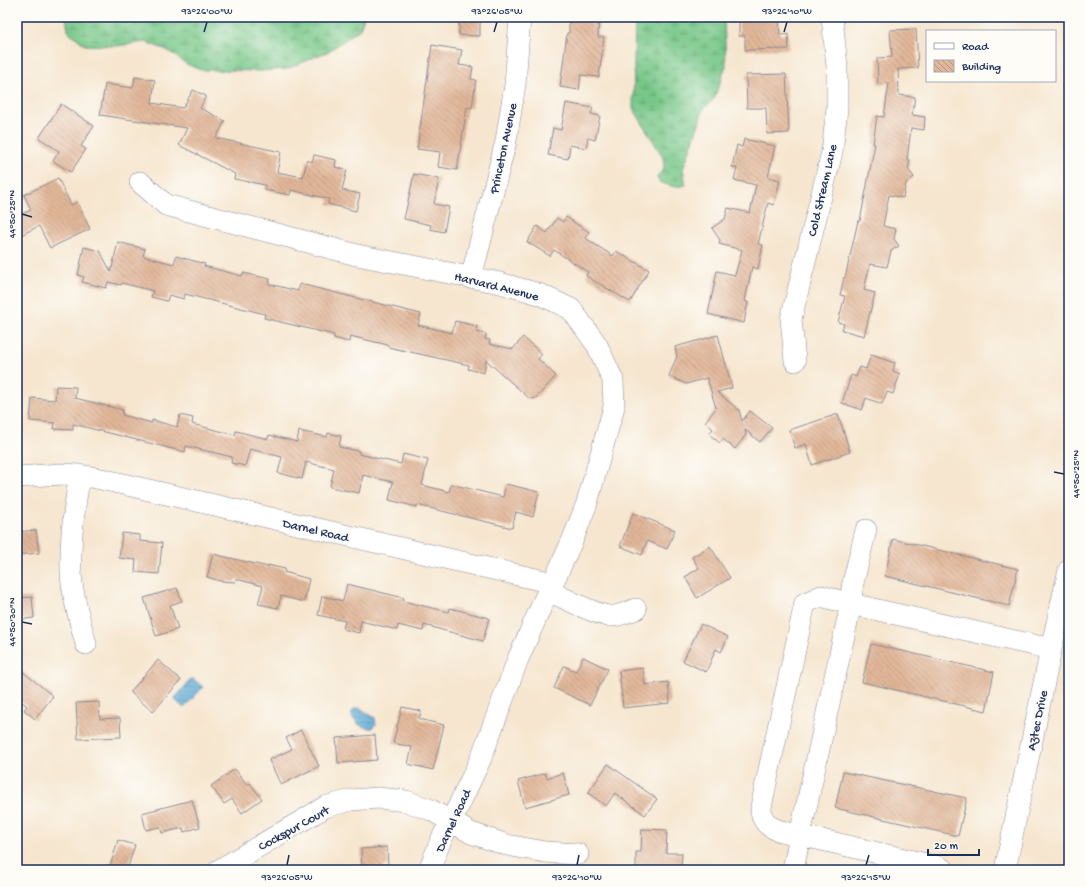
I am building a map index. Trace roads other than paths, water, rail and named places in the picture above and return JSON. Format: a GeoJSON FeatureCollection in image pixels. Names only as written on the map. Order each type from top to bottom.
{"type":"FeatureCollection","features":[{"type":"Feature","properties":{"kind":"street","name":"Princeton Avenue"},"geometry":{"type":"LineString","coordinates":[[471,278],[506,141],[515,85],[520,17]]}},
{"type":"Feature","properties":{"kind":"street","name":"Cold Stream Lane"},"geometry":{"type":"LineString","coordinates":[[795,361],[791,319],[832,152],[837,108],[837,67],[832,17]]}},
{"type":"Feature","properties":{"kind":"street","name":"Harvard Avenue"},"geometry":{"type":"LineString","coordinates":[[140,182],[166,205],[356,255],[500,283],[539,294],[572,309],[597,345],[613,380],[614,408],[589,496],[574,539],[550,587]]}},
{"type":"Feature","properties":{"kind":"street","name":"Darnel Road"},"geometry":{"type":"LineString","coordinates":[[17,477],[61,474],[80,475],[550,587],[594,611],[608,616],[622,614],[636,609]]}},
{"type":"Feature","properties":{"kind":"street"},"geometry":{"type":"LineString","coordinates":[[80,475],[71,535],[71,574],[86,644]]}},
{"type":"Feature","properties":{"kind":"street"},"geometry":{"type":"LineString","coordinates":[[793,870],[851,604],[852,587],[866,530]]}},
{"type":"Feature","properties":{"kind":"street","name":"Aztec Drive"},"geometry":{"type":"LineString","coordinates":[[1005,870],[1069,570]]}},
{"type":"Feature","properties":{"kind":"street","name":"Darnel Road"},"geometry":{"type":"LineString","coordinates":[[429,870],[441,840],[481,758],[518,659],[550,587]]}},
{"type":"Feature","properties":{"kind":"street"},"geometry":{"type":"LineString","coordinates":[[944,870],[939,867],[774,828],[767,825],[763,820],[761,807],[805,603],[821,596],[1051,649]]}},
{"type":"Feature","properties":{"kind":"street","name":"Cockspur Court"},"geometry":{"type":"LineString","coordinates":[[219,870],[325,807],[351,800],[378,798],[406,801],[431,810],[471,834],[507,846],[545,852],[578,854]]}},
{"type":"Feature","properties":{"kind":"water"},"geometry":{"type":"Polygon","coordinates":[[[192,678],[203,687],[184,708],[174,699],[192,678]]]}},
{"type":"Feature","properties":{"kind":"water"},"geometry":{"type":"Polygon","coordinates":[[[360,708],[375,718],[376,724],[373,728],[362,726],[352,717],[351,714],[354,709],[360,708]]]}}]}
